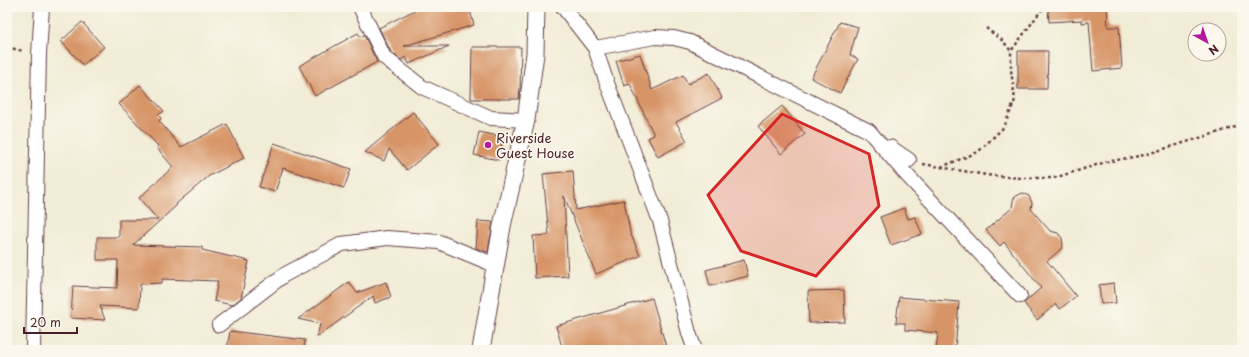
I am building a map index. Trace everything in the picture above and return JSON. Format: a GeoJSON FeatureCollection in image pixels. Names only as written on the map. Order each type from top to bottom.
{"type":"FeatureCollection","features":[{"type":"Feature","properties":{"kind":"street"},"geometry":{"type":"LineString","coordinates":[[33,350],[42,7]]}},
{"type":"Feature","properties":{"kind":"street"},"geometry":{"type":"LineString","coordinates":[[360,7],[384,57],[422,86],[491,118],[526,120]]}},
{"type":"Feature","properties":{"kind":"street"},"geometry":{"type":"LineString","coordinates":[[481,350],[502,226],[526,120],[535,54],[536,7]]}},
{"type":"Feature","properties":{"kind":"street"},"geometry":{"type":"LineString","coordinates":[[563,7],[595,48],[660,221],[689,333],[695,350]]}},
{"type":"Feature","properties":{"kind":"street"},"geometry":{"type":"LineString","coordinates":[[595,48],[655,37],[674,38],[690,42],[869,131],[909,160]]}},
{"type":"Feature","properties":{"kind":"street"},"geometry":{"type":"LineString","coordinates":[[869,131],[905,173],[1020,296]]}},
{"type":"Feature","properties":{"kind":"street"},"geometry":{"type":"LineString","coordinates":[[219,325],[284,275],[342,244],[387,238],[439,242],[495,265]]}},
{"type":"Feature","properties":{"kind":"path"},"geometry":{"type":"LineString","coordinates":[[1010,51],[1042,8]]}},
{"type":"Feature","properties":{"kind":"path"},"geometry":{"type":"LineString","coordinates":[[941,168],[978,152],[1004,127],[1015,100],[1010,51],[1003,41],[986,28]]}},
{"type":"Feature","properties":{"kind":"path"},"geometry":{"type":"LineString","coordinates":[[909,160],[941,168],[986,175],[1021,178],[1054,178],[1106,162],[1144,155],[1242,125]]}},
{"type":"Feature","properties":{"kind":"highlighted area"},"geometry":{"type":"Polygon","coordinates":[[[782,114],[869,154],[879,206],[816,276],[741,251],[708,195],[782,114]]]}},
{"type":"Feature","properties":{"kind":"building"},"geometry":{"type":"Polygon","coordinates":[[[421,7],[469,7],[474,25],[404,46],[449,46],[409,64],[406,57],[401,60],[391,52],[379,28],[421,7]]]}},
{"type":"Feature","properties":{"kind":"building"},"geometry":{"type":"Polygon","coordinates":[[[1048,7],[1107,7],[1108,27],[1119,27],[1122,68],[1093,71],[1089,22],[1082,23],[1082,20],[1049,22],[1048,7]]]}},
{"type":"Feature","properties":{"kind":"building"},"geometry":{"type":"Polygon","coordinates":[[[82,22],[104,47],[83,65],[61,41],[82,22]]]}},
{"type":"Feature","properties":{"kind":"building"},"geometry":{"type":"Polygon","coordinates":[[[840,22],[858,27],[850,55],[858,59],[840,93],[811,78],[840,22]]]}},
{"type":"Feature","properties":{"kind":"building"},"geometry":{"type":"Polygon","coordinates":[[[358,33],[361,37],[364,35],[377,62],[315,96],[299,66],[358,33]]]}},
{"type":"Feature","properties":{"kind":"building"},"geometry":{"type":"Polygon","coordinates":[[[472,47],[521,47],[519,99],[471,99],[472,47]]]}},
{"type":"Feature","properties":{"kind":"building"},"geometry":{"type":"Polygon","coordinates":[[[1018,51],[1048,51],[1047,89],[1018,89],[1018,51]]]}},
{"type":"Feature","properties":{"kind":"building"},"geometry":{"type":"Polygon","coordinates":[[[640,54],[652,90],[683,75],[688,84],[709,73],[722,98],[676,122],[687,141],[658,157],[648,138],[654,135],[630,84],[624,86],[616,61],[640,54]]]}},
{"type":"Feature","properties":{"kind":"building"},"geometry":{"type":"Polygon","coordinates":[[[140,85],[164,111],[158,115],[161,118],[159,121],[181,147],[227,124],[244,158],[209,176],[176,204],[177,205],[133,245],[202,247],[202,250],[249,261],[241,298],[232,305],[214,301],[218,281],[162,279],[162,283],[140,284],[139,308],[100,306],[105,320],[71,318],[73,286],[117,288],[118,260],[97,260],[97,237],[119,237],[119,220],[158,220],[139,198],[173,167],[157,148],[158,146],[119,104],[140,85]]]}},
{"type":"Feature","properties":{"kind":"building"},"geometry":{"type":"Polygon","coordinates":[[[782,106],[805,134],[781,154],[758,126],[782,106]]]}},
{"type":"Feature","properties":{"kind":"building"},"geometry":{"type":"Polygon","coordinates":[[[413,112],[439,144],[407,170],[389,149],[384,161],[365,152],[413,112]]]}},
{"type":"Feature","properties":{"kind":"building"},"geometry":{"type":"Polygon","coordinates":[[[479,132],[503,137],[499,160],[474,155],[479,132]]]}},
{"type":"Feature","properties":{"kind":"building"},"geometry":{"type":"Polygon","coordinates":[[[274,143],[351,169],[344,188],[283,168],[275,192],[259,187],[274,143]]]}},
{"type":"Feature","properties":{"kind":"building"},"geometry":{"type":"Polygon","coordinates":[[[573,171],[576,210],[624,200],[630,232],[640,256],[596,274],[564,196],[568,276],[535,278],[533,236],[549,235],[543,174],[573,171]]]}},
{"type":"Feature","properties":{"kind":"building"},"geometry":{"type":"Polygon","coordinates":[[[1022,193],[1029,196],[1032,203],[1031,209],[1050,231],[1058,233],[1062,238],[1063,245],[1061,249],[1047,261],[1076,296],[1060,309],[1056,304],[1037,320],[1024,303],[1041,288],[1004,242],[1000,246],[986,230],[1012,208],[1015,197],[1022,193]]]}},
{"type":"Feature","properties":{"kind":"building"},"geometry":{"type":"Polygon","coordinates":[[[904,208],[908,219],[915,217],[922,234],[891,245],[880,217],[904,208]]]}},
{"type":"Feature","properties":{"kind":"building"},"geometry":{"type":"Polygon","coordinates":[[[478,221],[493,222],[488,252],[476,248],[478,221]]]}},
{"type":"Feature","properties":{"kind":"building"},"geometry":{"type":"Polygon","coordinates":[[[744,260],[748,276],[710,286],[706,270],[744,260]]]}},
{"type":"Feature","properties":{"kind":"building"},"geometry":{"type":"Polygon","coordinates":[[[349,282],[357,293],[386,282],[391,297],[375,303],[373,296],[317,337],[320,324],[298,319],[349,282]]]}},
{"type":"Feature","properties":{"kind":"building"},"geometry":{"type":"Polygon","coordinates":[[[1114,283],[1116,303],[1101,304],[1099,285],[1114,283]]]}},
{"type":"Feature","properties":{"kind":"building"},"geometry":{"type":"Polygon","coordinates":[[[844,290],[845,322],[809,323],[808,291],[844,290]]]}},
{"type":"Feature","properties":{"kind":"building"},"geometry":{"type":"Polygon","coordinates":[[[899,297],[959,302],[955,350],[936,350],[938,333],[905,330],[905,323],[896,323],[899,297]]]}},
{"type":"Feature","properties":{"kind":"building"},"geometry":{"type":"Polygon","coordinates":[[[652,298],[667,350],[563,350],[556,326],[652,298]]]}},
{"type":"Feature","properties":{"kind":"building"},"geometry":{"type":"Polygon","coordinates":[[[230,331],[305,340],[304,348],[227,350],[230,331]]]}},
{"type":"Feature","properties":{"kind":"place","name":"Riverside Guest House"},"geometry":{"type":"Point","coordinates":[488,145]}}]}
